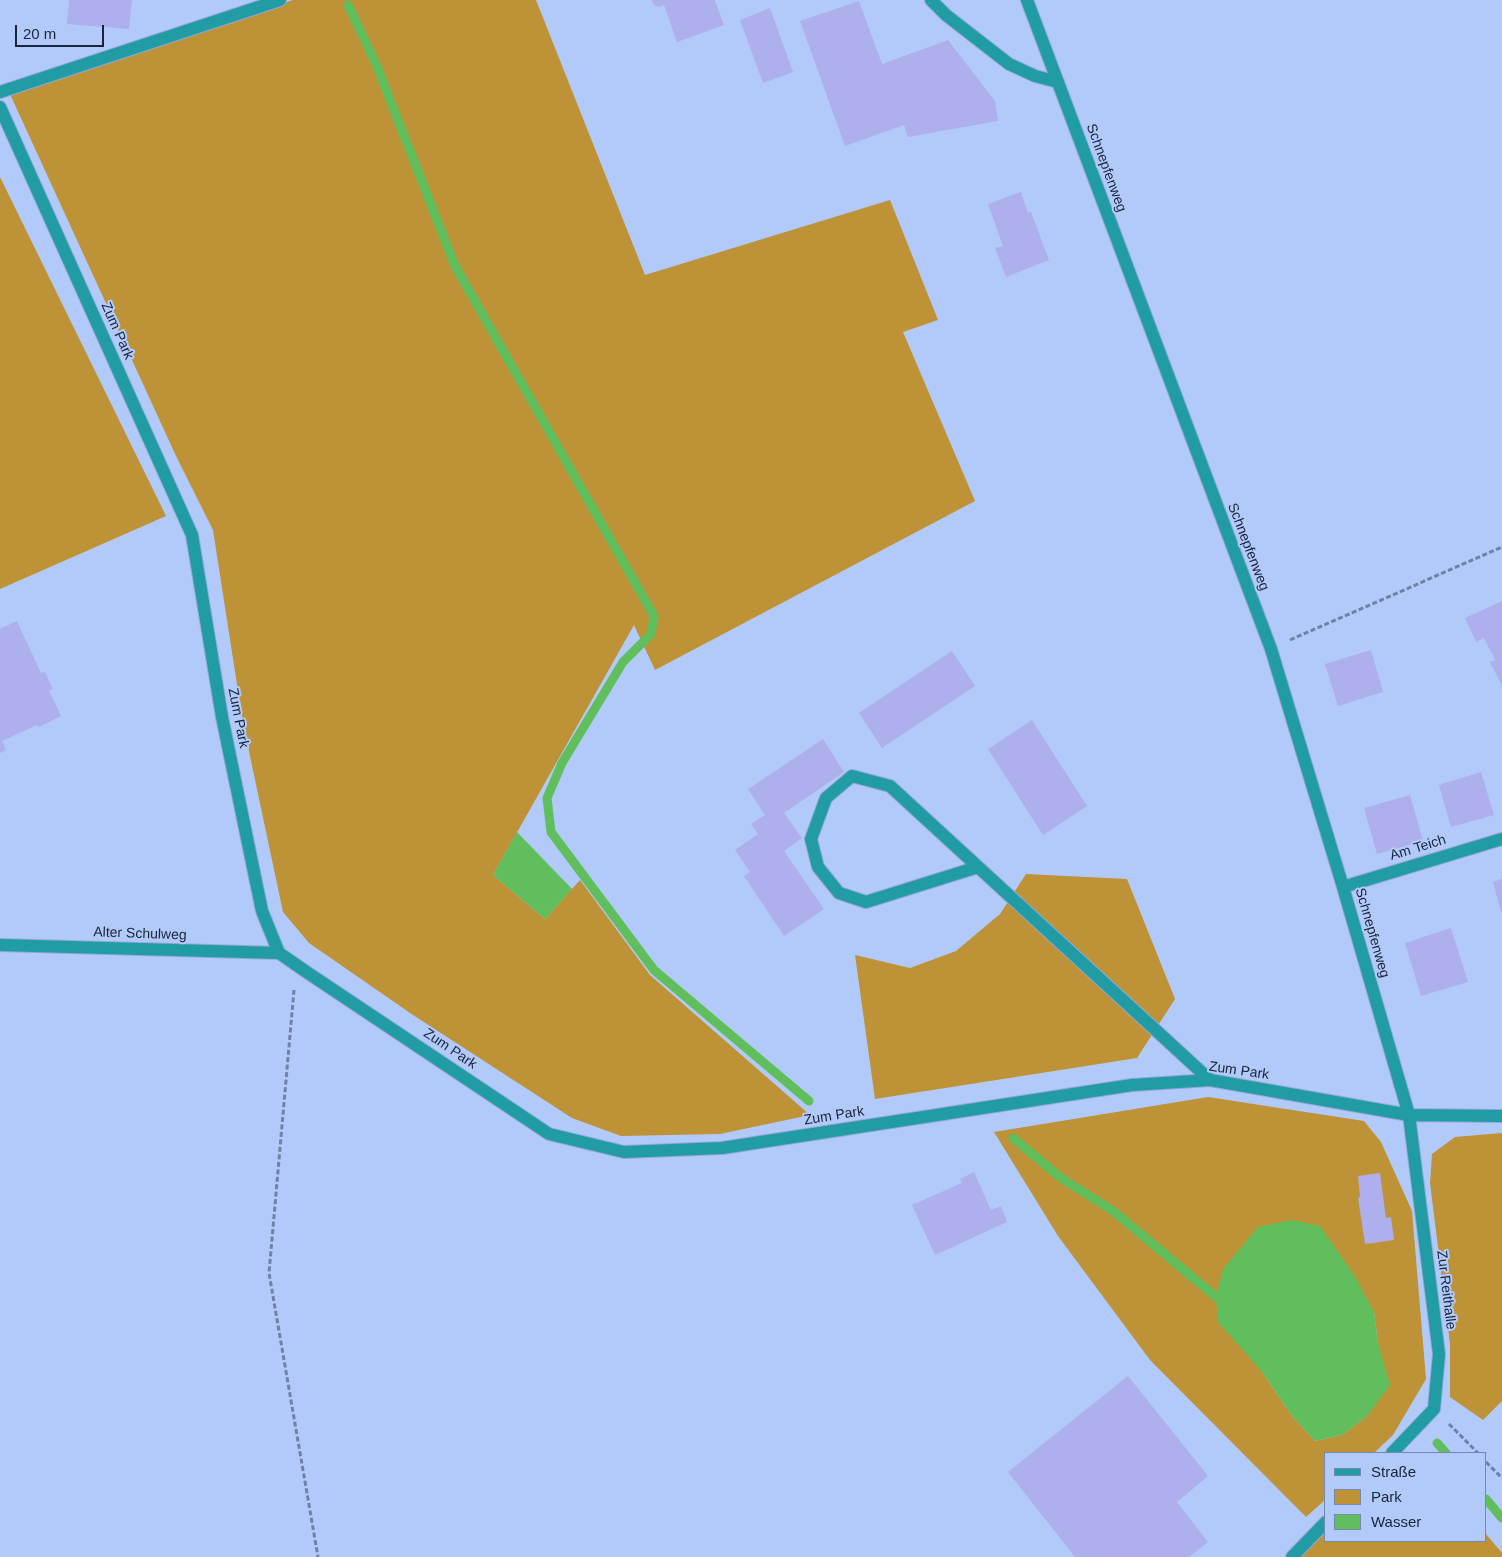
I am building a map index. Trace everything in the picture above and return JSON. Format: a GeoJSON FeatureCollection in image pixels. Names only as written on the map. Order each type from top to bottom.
{"type":"FeatureCollection","features":[{"type":"Feature","properties":{"kind":"street"},"geometry":{"type":"LineString","coordinates":[[0,92],[280,0]]}},
{"type":"Feature","properties":{"kind":"street"},"geometry":{"type":"LineString","coordinates":[[931,0],[946,15],[1008,64],[1035,76],[1058,82]]}},
{"type":"Feature","properties":{"kind":"street","name":"Schnepfenweg"},"geometry":{"type":"LineString","coordinates":[[1028,0],[1271,649],[1409,1115]]}},
{"type":"Feature","properties":{"kind":"street","name":"Zum Park"},"geometry":{"type":"LineString","coordinates":[[0,107],[192,535],[222,717],[246,834],[262,911],[278,953],[549,1134],[624,1152],[722,1148],[1132,1085],[1210,1080],[1409,1115],[1502,1116]]}},
{"type":"Feature","properties":{"kind":"street"},"geometry":{"type":"LineString","coordinates":[[978,867],[866,902],[838,893],[818,867],[811,839],[826,798],[852,776],[890,786],[1210,1080]]}},
{"type":"Feature","properties":{"kind":"street","name":"Am Teich"},"geometry":{"type":"LineString","coordinates":[[1343,887],[1502,839]]}},
{"type":"Feature","properties":{"kind":"street","name":"Alter Schulweg"},"geometry":{"type":"LineString","coordinates":[[0,945],[278,953]]}},
{"type":"Feature","properties":{"kind":"street","name":"Zur Reithalle"},"geometry":{"type":"LineString","coordinates":[[1409,1115],[1439,1354],[1434,1409]]}},
{"type":"Feature","properties":{"kind":"street"},"geometry":{"type":"LineString","coordinates":[[1393,1452],[1434,1409]]}},
{"type":"Feature","properties":{"kind":"street"},"geometry":{"type":"LineString","coordinates":[[1292,1557],[1324,1524]]}},
{"type":"Feature","properties":{"kind":"path"},"geometry":{"type":"LineString","coordinates":[[1271,649],[1502,547]]}},
{"type":"Feature","properties":{"kind":"path"},"geometry":{"type":"LineString","coordinates":[[308,973],[295,979],[269,1273],[318,1557]]}},
{"type":"Feature","properties":{"kind":"path"},"geometry":{"type":"LineString","coordinates":[[1434,1409],[1477,1452]]}},
{"type":"Feature","properties":{"kind":"path"},"geometry":{"type":"LineString","coordinates":[[1487,1463],[1502,1478]]}},
{"type":"Feature","properties":{"kind":"green space"},"geometry":{"type":"Polygon","coordinates":[[[293,0],[536,0],[645,275],[890,200],[938,320],[903,332],[975,501],[655,670],[634,625],[493,875],[545,919],[580,880],[650,975],[810,1115],[720,1134],[621,1136],[572,1118],[413,1015],[309,943],[283,912],[243,723],[213,530],[176,456],[9,92],[293,0]]]}},
{"type":"Feature","properties":{"kind":"green space"},"geometry":{"type":"Polygon","coordinates":[[[0,177],[166,516],[0,589],[0,177]]]}},
{"type":"Feature","properties":{"kind":"green space"},"geometry":{"type":"Polygon","coordinates":[[[1026,874],[1127,879],[1175,999],[1137,1058],[875,1099],[855,955],[910,968],[956,951],[1000,914],[1026,874]]]}},
{"type":"Feature","properties":{"kind":"green space"},"geometry":{"type":"Polygon","coordinates":[[[1208,1097],[1364,1121],[1381,1142],[1412,1211],[1426,1379],[1393,1435],[1375,1452],[1324,1452],[1324,1501],[1306,1517],[1150,1360],[1058,1236],[994,1132],[1208,1097]],[[1374,1312],[1262,1372],[1293,1417],[1315,1441],[1342,1435],[1367,1416],[1378,1343],[1374,1312]]]}},
{"type":"Feature","properties":{"kind":"green space"},"geometry":{"type":"Polygon","coordinates":[[[1502,1133],[1502,1401],[1483,1420],[1450,1397],[1450,1344],[1430,1183],[1432,1154],[1455,1137],[1502,1133]]]}},
{"type":"Feature","properties":{"kind":"green space"},"geometry":{"type":"Polygon","coordinates":[[[1324,1532],[1324,1542],[1487,1542],[1487,1535],[1502,1553],[1502,1557],[1298,1557],[1324,1532]]]}},
{"type":"Feature","properties":{"kind":"water"},"geometry":{"type":"Polygon","coordinates":[[[517,832],[572,889],[545,919],[493,875],[517,832]]]}},
{"type":"Feature","properties":{"kind":"water"},"geometry":{"type":"Polygon","coordinates":[[[1292,1220],[1320,1226],[1354,1275],[1374,1312],[1378,1343],[1390,1385],[1367,1416],[1342,1435],[1315,1441],[1293,1417],[1262,1372],[1218,1322],[1216,1297],[1223,1269],[1258,1227],[1292,1220]]]}},
{"type":"Feature","properties":{"kind":"building"},"geometry":{"type":"Polygon","coordinates":[[[69,0],[132,0],[129,29],[67,24],[69,0]]]}},
{"type":"Feature","properties":{"kind":"building"},"geometry":{"type":"Polygon","coordinates":[[[652,0],[715,0],[724,25],[677,42],[664,5],[659,7],[654,5],[652,0]]]}},
{"type":"Feature","properties":{"kind":"building"},"geometry":{"type":"Polygon","coordinates":[[[859,1],[882,64],[948,40],[995,101],[998,121],[908,137],[904,125],[845,146],[800,21],[859,1]]]}},
{"type":"Feature","properties":{"kind":"building"},"geometry":{"type":"Polygon","coordinates":[[[770,8],[793,72],[763,83],[740,20],[770,8]]]}},
{"type":"Feature","properties":{"kind":"building"},"geometry":{"type":"Polygon","coordinates":[[[1021,192],[1028,213],[1031,212],[1049,260],[1006,277],[995,248],[1003,246],[988,204],[1021,192]]]}},
{"type":"Feature","properties":{"kind":"building"},"geometry":{"type":"Polygon","coordinates":[[[1502,601],[1502,686],[1490,662],[1495,660],[1484,638],[1476,642],[1465,618],[1502,601]]]}},
{"type":"Feature","properties":{"kind":"building"},"geometry":{"type":"Polygon","coordinates":[[[17,621],[41,673],[45,672],[53,689],[49,691],[61,716],[39,727],[37,725],[2,741],[6,750],[0,753],[0,629],[17,621]]]}},
{"type":"Feature","properties":{"kind":"building"},"geometry":{"type":"Polygon","coordinates":[[[1371,650],[1383,692],[1338,706],[1325,664],[1371,650]]]}},
{"type":"Feature","properties":{"kind":"building"},"geometry":{"type":"Polygon","coordinates":[[[952,651],[975,686],[882,748],[859,713],[952,651]]]}},
{"type":"Feature","properties":{"kind":"building"},"geometry":{"type":"Polygon","coordinates":[[[1032,720],[1087,806],[1043,835],[988,749],[1032,720]]]}},
{"type":"Feature","properties":{"kind":"building"},"geometry":{"type":"Polygon","coordinates":[[[823,739],[844,772],[784,813],[802,838],[784,851],[824,909],[784,936],[744,876],[750,872],[735,850],[758,834],[751,824],[765,815],[748,789],[823,739]]]}},
{"type":"Feature","properties":{"kind":"building"},"geometry":{"type":"Polygon","coordinates":[[[1481,772],[1494,815],[1451,827],[1439,785],[1481,772]]]}},
{"type":"Feature","properties":{"kind":"building"},"geometry":{"type":"Polygon","coordinates":[[[1410,795],[1423,841],[1377,854],[1364,808],[1410,795]]]}},
{"type":"Feature","properties":{"kind":"building"},"geometry":{"type":"Polygon","coordinates":[[[1502,879],[1502,912],[1501,912],[1493,882],[1502,879]]]}},
{"type":"Feature","properties":{"kind":"building"},"geometry":{"type":"Polygon","coordinates":[[[1451,928],[1468,982],[1421,996],[1405,943],[1451,928]]]}},
{"type":"Feature","properties":{"kind":"building"},"geometry":{"type":"Polygon","coordinates":[[[974,1172],[991,1210],[1001,1206],[1007,1222],[935,1255],[912,1205],[962,1183],[960,1179],[974,1172]]]}},
{"type":"Feature","properties":{"kind":"building"},"geometry":{"type":"Polygon","coordinates":[[[1380,1173],[1386,1218],[1391,1217],[1394,1240],[1365,1244],[1358,1198],[1360,1197],[1358,1176],[1380,1173]]]}},
{"type":"Feature","properties":{"kind":"building"},"geometry":{"type":"Polygon","coordinates":[[[1128,1376],[1208,1476],[1177,1502],[1208,1542],[1189,1557],[1075,1557],[1008,1472],[1128,1376]]]}},
{"type":"Feature","properties":{"kind":"waterway"},"geometry":{"type":"LineString","coordinates":[[348,5],[376,64],[455,266],[654,616],[651,634],[623,662],[562,763],[547,798],[551,832],[654,970],[809,1101]]}},
{"type":"Feature","properties":{"kind":"waterway"},"geometry":{"type":"LineString","coordinates":[[1013,1138],[1061,1178],[1113,1211],[1216,1297]]}},
{"type":"Feature","properties":{"kind":"waterway"},"geometry":{"type":"LineString","coordinates":[[1437,1443],[1445,1452]]}},
{"type":"Feature","properties":{"kind":"waterway"},"geometry":{"type":"LineString","coordinates":[[1487,1500],[1502,1518]]}}]}
